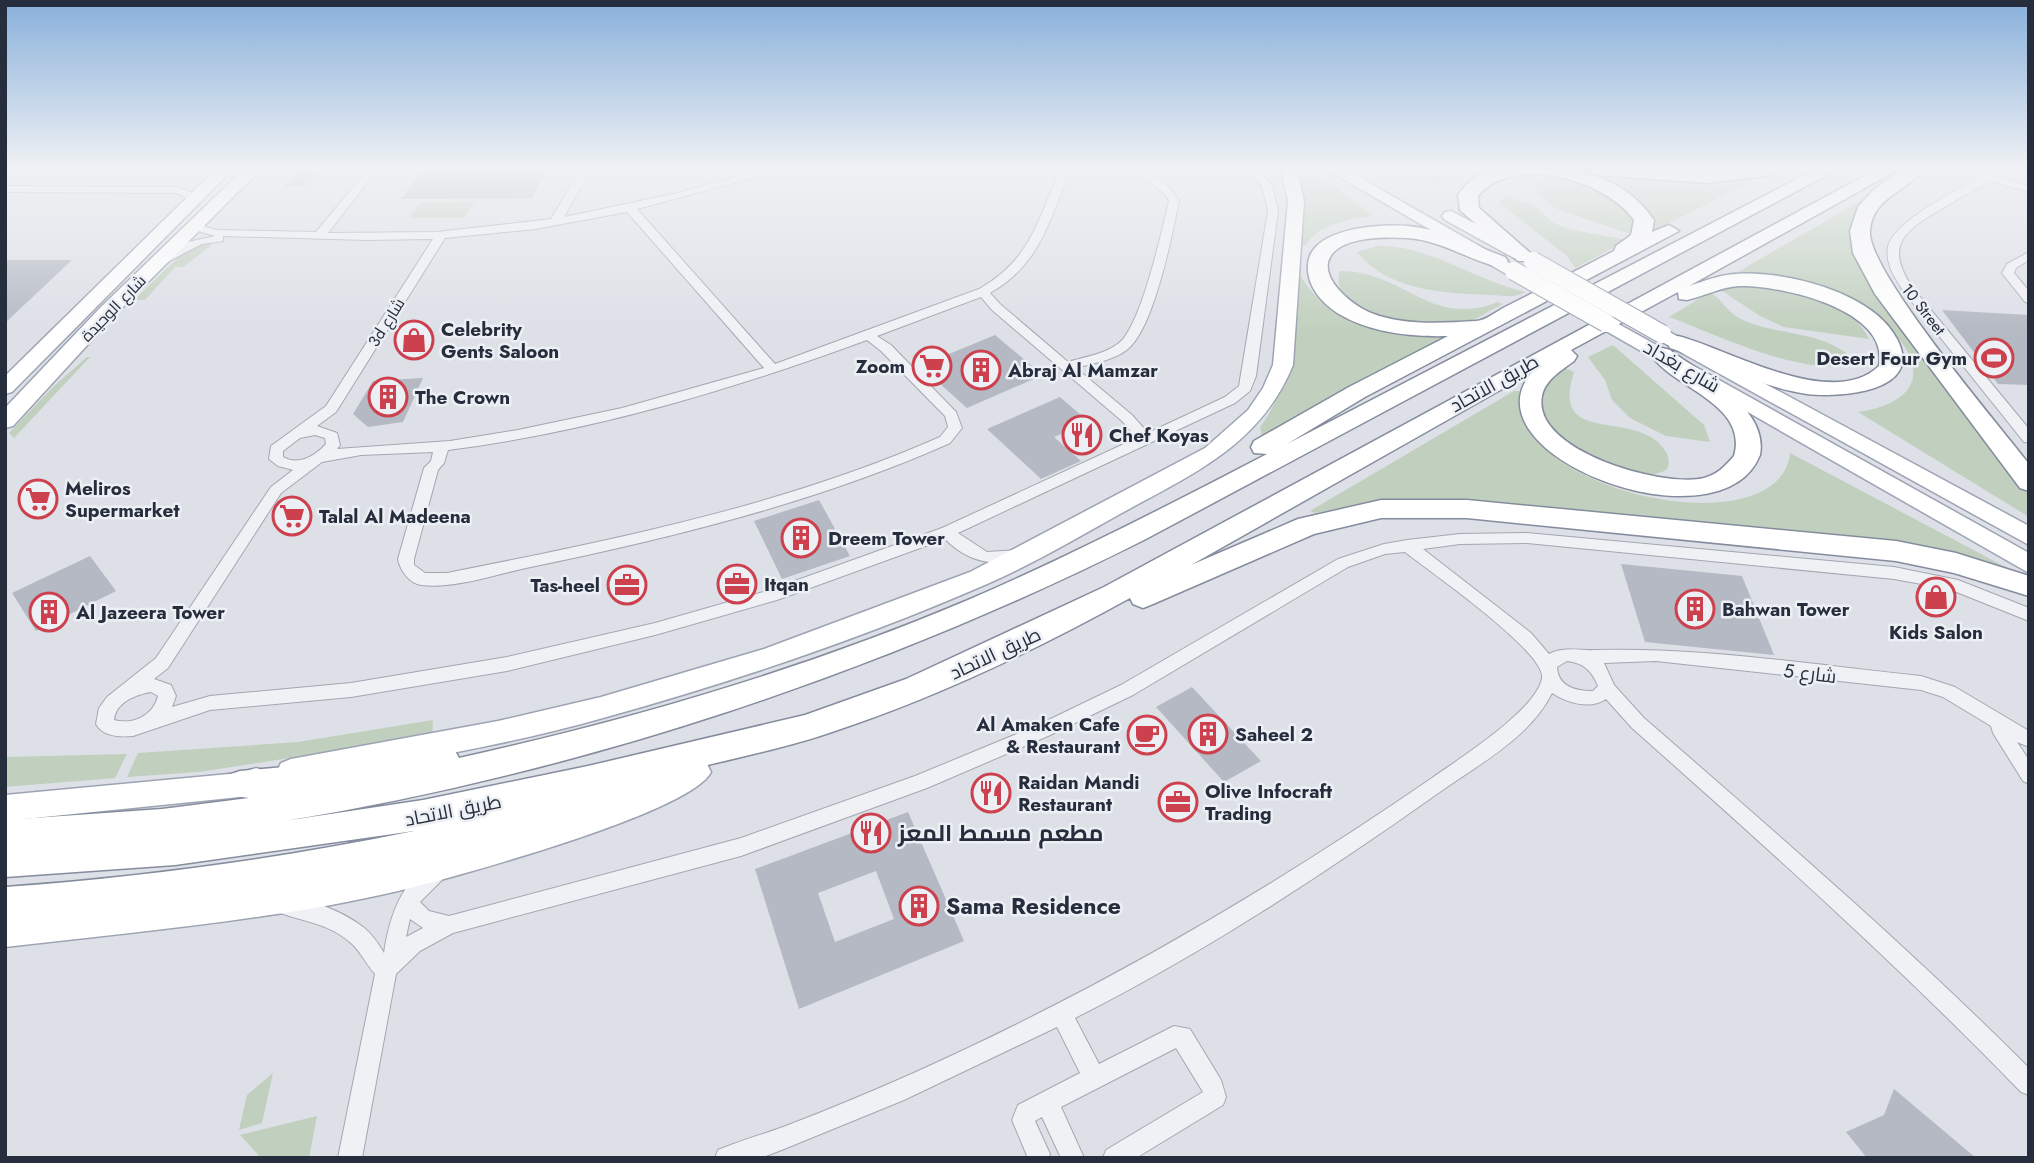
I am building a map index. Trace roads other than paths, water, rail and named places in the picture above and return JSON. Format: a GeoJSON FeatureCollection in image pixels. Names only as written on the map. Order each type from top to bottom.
{"type":"FeatureCollection","features":[{"type":"Feature","properties":{"kind":"highway"},"geometry":{"type":"LineString","coordinates":[[1482,223],[1517,263]]}},
{"type":"Feature","properties":{"kind":"highway"},"geometry":{"type":"LineString","coordinates":[[1603,263],[1633,244],[1643,233],[1642,223]]}},
{"type":"Feature","properties":{"kind":"highway"},"geometry":{"type":"LineString","coordinates":[[1105,546],[1157,510],[1357,392],[1682,223]]}},
{"type":"Feature","properties":{"kind":"highway","name":"طريق الاتحاد"},"geometry":{"type":"LineString","coordinates":[[5,835],[166,824],[329,802],[489,767],[749,691],[924,630],[1010,593],[1272,462],[1726,223]]}},
{"type":"Feature","properties":{"kind":"highway","name":"طريق الاتحاد"},"geometry":{"type":"LineString","coordinates":[[5,862],[166,851],[385,823],[559,789],[736,744],[793,734],[919,687],[1047,629],[1173,562],[1588,330],[1790,223]]}},
{"type":"Feature","properties":{"kind":"highway"},"geometry":{"type":"LineString","coordinates":[[1863,223],[1860,232],[1863,253],[1883,289],[2029,482]]}},
{"type":"Feature","properties":{"kind":"highway"},"geometry":{"type":"LineString","coordinates":[[1514,310],[1457,329],[1430,331],[1395,326],[1362,316],[1338,302],[1324,288],[1318,273],[1323,253],[1335,242],[1352,235],[1380,231],[1429,235],[1517,263]]}},
{"type":"Feature","properties":{"kind":"highway"},"geometry":{"type":"LineString","coordinates":[[1643,303],[1727,281],[1765,280],[1794,286],[1837,301],[1858,313],[1881,333],[1892,357],[1887,371],[1874,381],[1847,388],[1819,388],[1772,379],[1662,344]]}},
{"type":"Feature","properties":{"kind":"highway"},"geometry":{"type":"LineString","coordinates":[[1588,330],[1566,356],[1538,381],[1530,393],[1531,413],[1545,435],[1583,463],[1628,481],[1676,487],[1705,485],[1728,477],[1747,456],[1748,439],[1745,429],[1725,401],[1662,344]]}},
{"type":"Feature","properties":{"kind":"highway"},"geometry":{"type":"LineString","coordinates":[[2000,443],[2029,472]]}},
{"type":"Feature","properties":{"kind":"highway"},"geometry":{"type":"LineString","coordinates":[[1047,629],[1162,589],[1307,526],[1358,512],[1409,508],[1489,511],[1896,551],[1956,563],[2029,586]]}},
{"type":"Feature","properties":{"kind":"highway"},"geometry":{"type":"LineString","coordinates":[[240,785],[362,774],[518,744],[615,731]]}},
{"type":"Feature","properties":{"kind":"highway"},"geometry":{"type":"LineString","coordinates":[[5,903],[165,890],[344,863],[515,824],[697,772],[793,734]]}},
{"type":"Feature","properties":{"kind":"main road","name":"شارع الوحيدة"},"geometry":{"type":"LineString","coordinates":[[5,388],[169,223]]}},
{"type":"Feature","properties":{"kind":"main road","name":"شارع الوحيدة"},"geometry":{"type":"LineString","coordinates":[[5,421],[197,223]]}},
{"type":"Feature","properties":{"kind":"main road"},"geometry":{"type":"LineString","coordinates":[[5,808],[240,785],[310,766],[498,732],[601,708],[770,657],[979,578],[1044,546],[1213,453],[1243,428],[1266,401],[1283,365],[1294,223]]}},
{"type":"Feature","properties":{"kind":"main road","name":"شارع بغداد"},"geometry":{"type":"LineString","coordinates":[[1440,223],[2029,537]]}},
{"type":"Feature","properties":{"kind":"main road","name":"شارع بغداد"},"geometry":{"type":"LineString","coordinates":[[1454,223],[1517,263]]}},
{"type":"Feature","properties":{"kind":"main road","name":"شارع بغداد"},"geometry":{"type":"LineString","coordinates":[[1662,344],[2029,564]]}},
{"type":"Feature","properties":{"kind":"main road"},"geometry":{"type":"LineString","coordinates":[[5,932],[264,902],[358,886],[612,815],[671,788],[697,772]]}},
{"type":"Feature","properties":{"kind":"street"},"geometry":{"type":"LineString","coordinates":[[197,223],[202,229],[217,233],[318,236],[442,234],[536,223]]}},
{"type":"Feature","properties":{"kind":"street"},"geometry":{"type":"LineString","coordinates":[[318,236],[328,223]]}},
{"type":"Feature","properties":{"kind":"street"},"geometry":{"type":"LineString","coordinates":[[644,223],[772,369]]}},
{"type":"Feature","properties":{"kind":"street"},"geometry":{"type":"LineString","coordinates":[[276,490],[276,459],[287,465],[369,447],[436,447],[613,415],[694,395],[772,369],[979,294],[1007,279],[1023,264],[1040,223]]}},
{"type":"Feature","properties":{"kind":"street"},"geometry":{"type":"LineString","coordinates":[[1068,370],[1121,348],[1137,330],[1168,223]]}},
{"type":"Feature","properties":{"kind":"street"},"geometry":{"type":"LineString","coordinates":[[330,410],[332,445],[276,490],[170,652],[152,674],[112,703],[107,710],[105,724],[119,730],[129,730],[209,703],[351,690],[507,664],[759,600],[863,565],[952,530],[1230,400],[1248,382],[1271,223]]}},
{"type":"Feature","properties":{"kind":"street","name":"10 Street"},"geometry":{"type":"LineString","coordinates":[[1913,223],[1902,230],[1894,240],[1892,259],[1908,289],[2029,439]]}},
{"type":"Feature","properties":{"kind":"street","name":"3d شارع"},"geometry":{"type":"LineString","coordinates":[[276,459],[276,449],[330,410],[442,234]]}},
{"type":"Feature","properties":{"kind":"street"},"geometry":{"type":"LineString","coordinates":[[156,264],[199,240],[295,235]]}},
{"type":"Feature","properties":{"kind":"street"},"geometry":{"type":"LineString","coordinates":[[2029,255],[2011,265],[2008,273],[2029,299]]}},
{"type":"Feature","properties":{"kind":"street"},"geometry":{"type":"LineString","coordinates":[[979,294],[1150,436]]}},
{"type":"Feature","properties":{"kind":"street"},"geometry":{"type":"LineString","coordinates":[[436,447],[427,462],[431,468],[406,559],[412,574],[433,581],[594,549],[725,515],[831,483],[945,440],[956,428],[951,415],[872,333]]}},
{"type":"Feature","properties":{"kind":"street"},"geometry":{"type":"LineString","coordinates":[[296,434],[316,430],[369,447]]}},
{"type":"Feature","properties":{"kind":"street"},"geometry":{"type":"LineString","coordinates":[[952,530],[960,545],[990,559],[1000,559],[1044,546]]}},
{"type":"Feature","properties":{"kind":"street"},"geometry":{"type":"LineString","coordinates":[[389,966],[413,944],[449,925],[741,848],[922,782],[1042,731],[1127,690],[1343,563],[1407,545],[1439,541],[1527,538],[1894,573],[1952,584],[2029,615]]}},
{"type":"Feature","properties":{"kind":"street"},"geometry":{"type":"LineString","coordinates":[[1439,541],[1449,577]]}},
{"type":"Feature","properties":{"kind":"street"},"geometry":{"type":"LineString","coordinates":[[1407,545],[1525,636],[1600,669],[1606,682],[1648,733],[1847,907],[1958,1012],[2029,1084]]}},
{"type":"Feature","properties":{"kind":"street"},"geometry":{"type":"LineString","coordinates":[[932,595],[974,571],[977,558],[971,549]]}},
{"type":"Feature","properties":{"kind":"street"},"geometry":{"type":"LineString","coordinates":[[1525,636],[1550,672],[1580,697],[1648,733]]}},
{"type":"Feature","properties":{"kind":"street"},"geometry":{"type":"LineString","coordinates":[[150,721],[163,709],[166,693],[163,673],[170,652]]}},
{"type":"Feature","properties":{"kind":"street"},"geometry":{"type":"LineString","coordinates":[[726,1158],[844,1115],[1063,1017],[1210,934],[1337,854],[1459,768],[1533,709],[1547,690],[1550,672],[1559,656],[1575,656]]}},
{"type":"Feature","properties":{"kind":"street","name":"شارع 5"},"geometry":{"type":"LineString","coordinates":[[1575,656],[1670,656],[1922,683],[1949,692],[2029,740]]}},
{"type":"Feature","properties":{"kind":"street"},"geometry":{"type":"LineString","coordinates":[[1533,709],[1580,697],[1597,697],[1606,682],[1633,656]]}},
{"type":"Feature","properties":{"kind":"street"},"geometry":{"type":"LineString","coordinates":[[130,690],[151,685],[166,693],[209,703]]}},
{"type":"Feature","properties":{"kind":"street","name":"شارع 5"},"geometry":{"type":"LineString","coordinates":[[1981,711],[2024,752],[2029,775]]}},
{"type":"Feature","properties":{"kind":"street"},"geometry":{"type":"LineString","coordinates":[[350,1158],[398,925],[408,903],[424,883],[450,862]]}},
{"type":"Feature","properties":{"kind":"street"},"geometry":{"type":"LineString","coordinates":[[264,902],[305,909],[342,924],[389,966]]}},
{"type":"Feature","properties":{"kind":"street"},"geometry":{"type":"LineString","coordinates":[[408,903],[423,919],[449,925]]}},
{"type":"Feature","properties":{"kind":"street"},"geometry":{"type":"LineString","coordinates":[[1063,1017],[1094,1078]]}},
{"type":"Feature","properties":{"kind":"street"},"geometry":{"type":"LineString","coordinates":[[1038,1154],[1023,1120],[1026,1113],[1178,1036],[1188,1042],[1215,1092],[1209,1103],[1114,1158]]}},
{"type":"Feature","properties":{"kind":"street"},"geometry":{"type":"LineString","coordinates":[[1047,1102],[1073,1158]]}},
{"type":"Feature","properties":{"kind":"street"},"geometry":{"type":"LineString","coordinates":[[357,1134],[358,1158]]}},
{"type":"Feature","properties":{"kind":"place","name":"Celebrity Gents Saloon"},"geometry":{"type":"Point","coordinates":[414,340]}},
{"type":"Feature","properties":{"kind":"place","name":"Desert Four Gym"},"geometry":{"type":"Point","coordinates":[1994,358]}},
{"type":"Feature","properties":{"kind":"place","name":"Zoom"},"geometry":{"type":"Point","coordinates":[932,366]}},
{"type":"Feature","properties":{"kind":"place","name":"Abraj Al Mamzar"},"geometry":{"type":"Point","coordinates":[981,370]}},
{"type":"Feature","properties":{"kind":"place","name":"The Crown"},"geometry":{"type":"Point","coordinates":[388,397]}},
{"type":"Feature","properties":{"kind":"place","name":"Chef Koyas"},"geometry":{"type":"Point","coordinates":[1082,435]}},
{"type":"Feature","properties":{"kind":"place","name":"Meliros Supermarket"},"geometry":{"type":"Point","coordinates":[38,499]}},
{"type":"Feature","properties":{"kind":"place","name":"Talal Al Madeena"},"geometry":{"type":"Point","coordinates":[292,516]}},
{"type":"Feature","properties":{"kind":"place","name":"Dreem Tower"},"geometry":{"type":"Point","coordinates":[801,538]}},
{"type":"Feature","properties":{"kind":"place","name":"Itqan"},"geometry":{"type":"Point","coordinates":[737,584]}},
{"type":"Feature","properties":{"kind":"place","name":"Tas-heel"},"geometry":{"type":"Point","coordinates":[627,585]}},
{"type":"Feature","properties":{"kind":"place","name":"Kids Salon"},"geometry":{"type":"Point","coordinates":[1936,597]}},
{"type":"Feature","properties":{"kind":"place","name":"Bahwan Tower"},"geometry":{"type":"Point","coordinates":[1695,609]}},
{"type":"Feature","properties":{"kind":"place","name":"Al Jazeera Tower"},"geometry":{"type":"Point","coordinates":[49,612]}},
{"type":"Feature","properties":{"kind":"place","name":"Saheel 2"},"geometry":{"type":"Point","coordinates":[1208,734]}},
{"type":"Feature","properties":{"kind":"place","name":"Al Amaken Cafe & Restaurant"},"geometry":{"type":"Point","coordinates":[1147,735]}},
{"type":"Feature","properties":{"kind":"place","name":"Raidan Mandi Restaurant"},"geometry":{"type":"Point","coordinates":[991,793]}},
{"type":"Feature","properties":{"kind":"place","name":"Olive Infocraft Trading"},"geometry":{"type":"Point","coordinates":[1178,802]}},
{"type":"Feature","properties":{"kind":"place","name":"مطعم مسمط المعز"},"geometry":{"type":"Point","coordinates":[871,833]}},
{"type":"Feature","properties":{"kind":"place","name":"Sama Residence"},"geometry":{"type":"Point","coordinates":[919,906]}}]}
